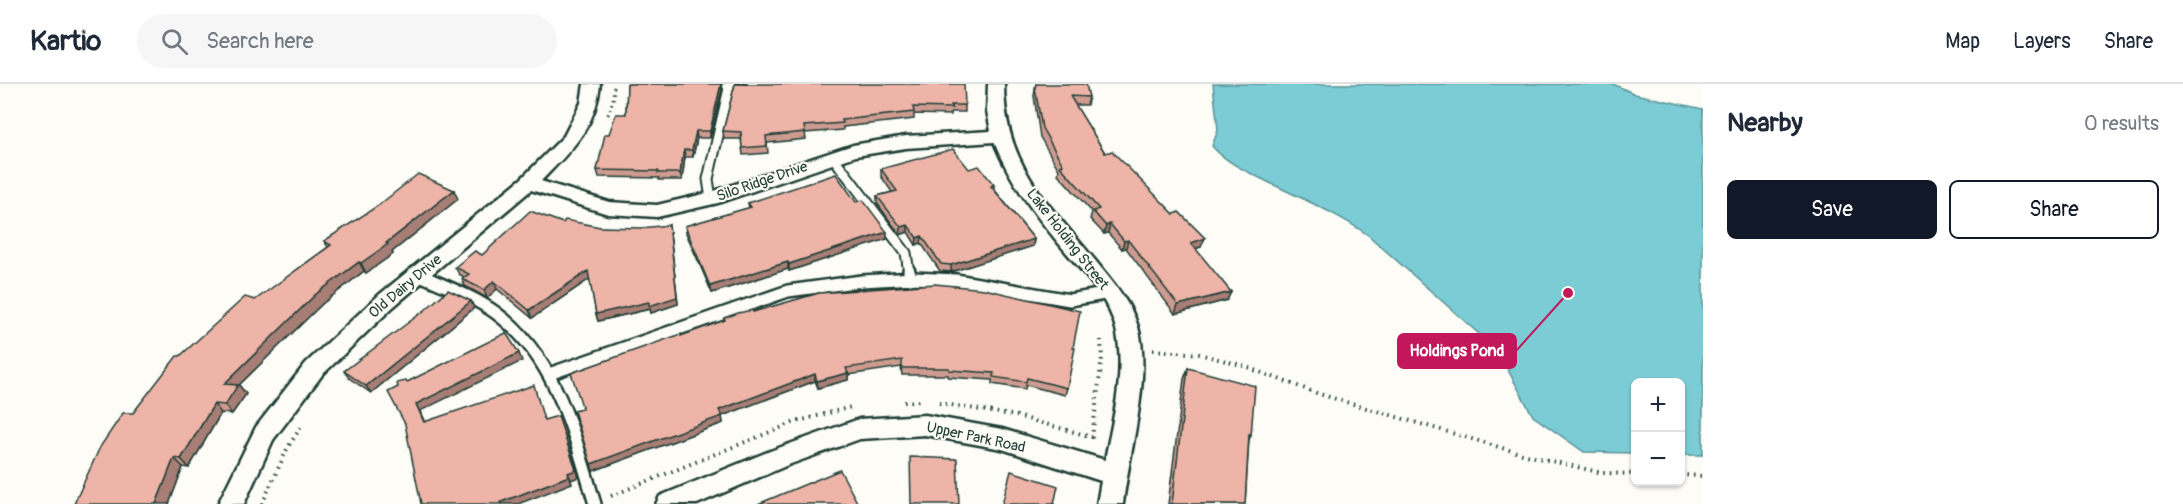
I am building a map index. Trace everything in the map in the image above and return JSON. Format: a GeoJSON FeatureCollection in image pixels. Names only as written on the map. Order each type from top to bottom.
{"type":"FeatureCollection","features":[{"type":"Feature","properties":{"kind":"street","name":"Old Dairy Drive"},"geometry":{"type":"LineString","coordinates":[[231,504],[264,434],[314,369],[386,300],[528,183],[572,139],[590,103],[592,84]]}},
{"type":"Feature","properties":{"kind":"street"},"geometry":{"type":"LineString","coordinates":[[730,84],[738,84]]}},
{"type":"Feature","properties":{"kind":"street","name":"Lake Holding Street"},"geometry":{"type":"LineString","coordinates":[[996,84],[999,136],[1014,170],[1110,293],[1127,328],[1130,371],[1110,504]]}},
{"type":"Feature","properties":{"kind":"street","name":"Silo Ridge Drive"},"geometry":{"type":"LineString","coordinates":[[528,183],[608,208],[657,211],[711,199],[852,151],[906,142],[999,136]]}},
{"type":"Feature","properties":{"kind":"street","name":"Upper Park Road"},"geometry":{"type":"LineString","coordinates":[[669,504],[779,458],[859,429],[925,425],[1002,439],[1114,474]]}},
{"type":"Feature","properties":{"kind":"lane"},"geometry":{"type":"LineString","coordinates":[[711,199],[708,179],[730,84]]}},
{"type":"Feature","properties":{"kind":"lane"},"geometry":{"type":"LineString","coordinates":[[833,157],[906,253],[910,279]]}},
{"type":"Feature","properties":{"kind":"lane"},"geometry":{"type":"LineString","coordinates":[[418,274],[495,312],[522,336],[542,359],[561,397],[595,504]]}},
{"type":"Feature","properties":{"kind":"lane"},"geometry":{"type":"LineString","coordinates":[[549,374],[788,291],[862,281],[910,279],[956,280],[1070,300],[1110,293]]}},
{"type":"Feature","properties":{"kind":"path"},"geometry":{"type":"LineString","coordinates":[[1092,437],[1102,358],[1101,340]]}},
{"type":"Feature","properties":{"kind":"path"},"geometry":{"type":"LineString","coordinates":[[1147,350],[1199,354],[1241,365],[1320,394],[1526,455],[1602,472],[1631,474]]}},
{"type":"Feature","properties":{"kind":"path"},"geometry":{"type":"LineString","coordinates":[[262,504],[288,447],[306,419]]}},
{"type":"Feature","properties":{"kind":"path"},"geometry":{"type":"LineString","coordinates":[[1685,475],[1703,476]]}},
{"type":"Feature","properties":{"kind":"water"},"geometry":{"type":"Polygon","coordinates":[[[1213,84],[1613,84],[1635,94],[1703,109],[1703,455],[1685,455],[1685,378],[1631,378],[1631,453],[1584,452],[1533,416],[1497,350],[1368,235],[1333,214],[1224,158],[1212,146],[1218,130],[1213,84]]]}},
{"type":"Feature","properties":{"kind":"building"},"geometry":{"type":"Polygon","coordinates":[[[627,84],[721,84],[710,131],[696,131],[692,150],[684,150],[680,173],[597,170],[605,134],[609,134],[616,114],[626,114],[627,84]]]}},
{"type":"Feature","properties":{"kind":"building"},"geometry":{"type":"Polygon","coordinates":[[[735,84],[964,84],[965,105],[951,105],[952,108],[913,107],[914,112],[842,120],[843,123],[804,126],[805,132],[766,136],[767,146],[742,148],[741,132],[723,131],[735,84]]]}},
{"type":"Feature","properties":{"kind":"building"},"geometry":{"type":"Polygon","coordinates":[[[1036,84],[1086,84],[1089,97],[1070,96],[1105,153],[1112,151],[1174,214],[1179,212],[1205,238],[1191,243],[1231,292],[1178,305],[1128,240],[1124,241],[1110,224],[1106,226],[1093,211],[1099,209],[1060,166],[1063,165],[1042,128],[1036,84]]]}},
{"type":"Feature","properties":{"kind":"building"},"geometry":{"type":"Polygon","coordinates":[[[953,149],[969,169],[979,166],[994,185],[991,186],[1034,239],[951,265],[941,264],[922,236],[917,238],[908,225],[901,227],[877,196],[897,191],[881,169],[953,149]]]}},
{"type":"Feature","properties":{"kind":"building"},"geometry":{"type":"Polygon","coordinates":[[[418,174],[454,190],[386,243],[388,244],[316,294],[224,384],[238,385],[225,405],[214,404],[181,459],[174,458],[156,504],[74,504],[100,447],[123,413],[133,413],[177,356],[180,356],[245,297],[255,300],[331,245],[324,241],[379,205],[418,174]]]}},
{"type":"Feature","properties":{"kind":"building"},"geometry":{"type":"Polygon","coordinates":[[[836,174],[856,202],[863,200],[887,232],[789,264],[788,262],[710,286],[685,226],[751,207],[748,203],[836,174]]]}},
{"type":"Feature","properties":{"kind":"building"},"geometry":{"type":"Polygon","coordinates":[[[530,211],[563,223],[565,220],[600,227],[641,228],[669,225],[677,297],[649,306],[649,302],[596,314],[588,271],[529,310],[494,281],[484,290],[462,279],[469,274],[455,267],[475,251],[482,255],[530,211]]]}},
{"type":"Feature","properties":{"kind":"building"},"geometry":{"type":"Polygon","coordinates":[[[935,284],[984,289],[1080,311],[1067,388],[1027,378],[1026,382],[993,377],[994,373],[949,370],[949,368],[902,368],[902,360],[846,368],[848,373],[817,381],[815,374],[719,410],[722,416],[591,464],[574,411],[582,409],[582,406],[571,373],[681,334],[681,336],[738,313],[752,310],[753,312],[819,293],[935,284]]]}},
{"type":"Feature","properties":{"kind":"building"},"geometry":{"type":"Polygon","coordinates":[[[448,290],[471,301],[366,386],[344,371],[425,310],[448,290]]]}},
{"type":"Feature","properties":{"kind":"building"},"geometry":{"type":"Polygon","coordinates":[[[506,333],[519,353],[416,404],[424,422],[534,385],[544,420],[558,416],[576,470],[568,473],[569,476],[501,502],[501,504],[421,504],[405,424],[388,392],[398,387],[397,383],[407,382],[506,333]]]}},
{"type":"Feature","properties":{"kind":"building"},"geometry":{"type":"Polygon","coordinates":[[[1188,368],[1255,386],[1251,435],[1249,434],[1245,504],[1172,504],[1188,368]]]}},
{"type":"Feature","properties":{"kind":"building"},"geometry":{"type":"Polygon","coordinates":[[[910,457],[957,459],[959,504],[911,504],[910,457]]]}},
{"type":"Feature","properties":{"kind":"building"},"geometry":{"type":"Polygon","coordinates":[[[840,470],[858,504],[758,504],[840,470]]]}},
{"type":"Feature","properties":{"kind":"building"},"geometry":{"type":"Polygon","coordinates":[[[1011,471],[1058,486],[1054,504],[1002,504],[1011,471]]]}},
{"type":"Feature","properties":{"kind":"place","name":"Holdings Pond"},"geometry":{"type":"Point","coordinates":[1568,293]}}]}
